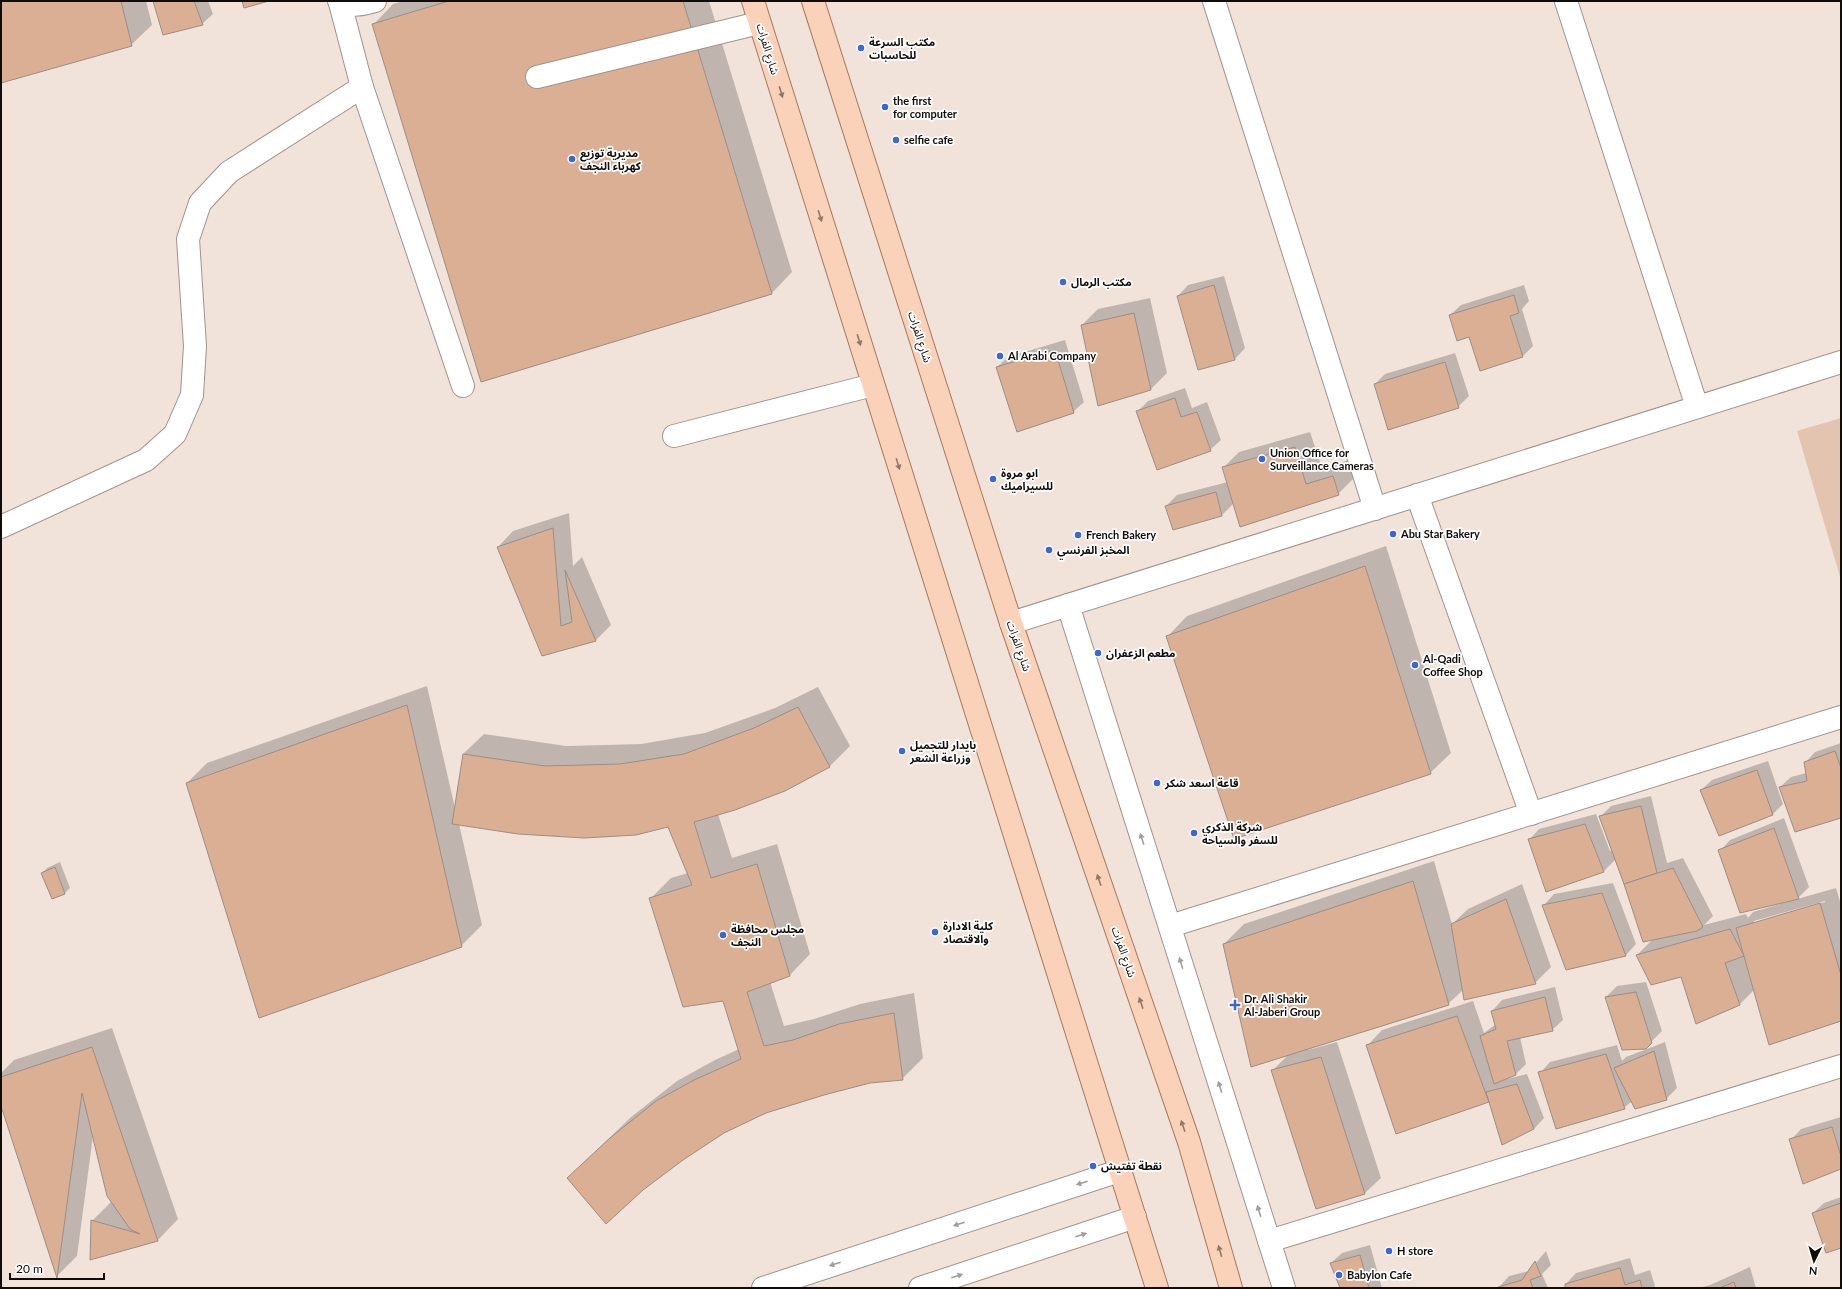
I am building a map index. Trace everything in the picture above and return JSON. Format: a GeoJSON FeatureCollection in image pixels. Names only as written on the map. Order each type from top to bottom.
{"type":"FeatureCollection","features":[{"type":"Feature","properties":{"kind":"main road","name":"شارع الفرات"},"geometry":{"type":"LineString","coordinates":[[813,1],[1011,623],[1188,1142],[1231,1288]]}},
{"type":"Feature","properties":{"kind":"main road","name":"شارع الفرات"},"geometry":{"type":"LineString","coordinates":[[753,2],[1157,1288]]}},
{"type":"Feature","properties":{"kind":"street"},"geometry":{"type":"LineString","coordinates":[[375,1],[361,5],[339,2],[362,87],[463,386]]}},
{"type":"Feature","properties":{"kind":"street"},"geometry":{"type":"LineString","coordinates":[[1214,1],[1375,509]]}},
{"type":"Feature","properties":{"kind":"street"},"geometry":{"type":"LineString","coordinates":[[1566,1],[1697,407]]}},
{"type":"Feature","properties":{"kind":"street"},"geometry":{"type":"LineString","coordinates":[[537,77],[759,23]]}},
{"type":"Feature","properties":{"kind":"street"},"geometry":{"type":"LineString","coordinates":[[1,527],[146,460],[175,434],[192,395],[195,346],[188,239],[200,203],[229,172],[362,87]]}},
{"type":"Feature","properties":{"kind":"street"},"geometry":{"type":"LineString","coordinates":[[1011,623],[1841,362]]}},
{"type":"Feature","properties":{"kind":"street"},"geometry":{"type":"LineString","coordinates":[[674,436],[873,385]]}},
{"type":"Feature","properties":{"kind":"street"},"geometry":{"type":"LineString","coordinates":[[1417,495],[1531,814]]}},
{"type":"Feature","properties":{"kind":"street"},"geometry":{"type":"LineString","coordinates":[[1068,605],[1284,1288]]}},
{"type":"Feature","properties":{"kind":"street"},"geometry":{"type":"LineString","coordinates":[[1170,926],[1841,717]]}},
{"type":"Feature","properties":{"kind":"street"},"geometry":{"type":"LineString","coordinates":[[1269,1240],[1841,1066]]}},
{"type":"Feature","properties":{"kind":"street"},"geometry":{"type":"LineString","coordinates":[[762,1288],[1119,1171]]}},
{"type":"Feature","properties":{"kind":"street"},"geometry":{"type":"LineString","coordinates":[[920,1288],[1135,1217]]}},
{"type":"Feature","properties":{"kind":"shaded area"},"geometry":{"type":"Polygon","coordinates":[[[1841,418],[1841,580],[1797,431],[1841,418]]]}},
{"type":"Feature","properties":{"kind":"building"},"geometry":{"type":"Polygon","coordinates":[[[1,1],[121,1],[132,46],[1,83],[1,1]]]}},
{"type":"Feature","properties":{"kind":"building"},"geometry":{"type":"Polygon","coordinates":[[[153,1],[194,1],[203,25],[163,35],[153,1]]]}},
{"type":"Feature","properties":{"kind":"building"},"geometry":{"type":"Polygon","coordinates":[[[242,1],[269,1],[244,8],[242,1]]]}},
{"type":"Feature","properties":{"kind":"building","name":"مديرية توزيع كهرباء النجف"},"geometry":{"type":"Polygon","coordinates":[[[449,1],[683,1],[772,294],[481,382],[372,24],[449,1]]]}},
{"type":"Feature","properties":{"kind":"building"},"geometry":{"type":"Polygon","coordinates":[[[1214,285],[1235,360],[1198,370],[1177,296],[1214,285]]]}},
{"type":"Feature","properties":{"kind":"building"},"geometry":{"type":"Polygon","coordinates":[[[1514,295],[1519,313],[1510,316],[1523,357],[1480,371],[1469,337],[1457,341],[1449,315],[1514,295]]]}},
{"type":"Feature","properties":{"kind":"building"},"geometry":{"type":"Polygon","coordinates":[[[1134,313],[1151,390],[1098,406],[1081,325],[1134,313]]]}},
{"type":"Feature","properties":{"kind":"building"},"geometry":{"type":"Polygon","coordinates":[[[1055,350],[1074,413],[1017,432],[996,367],[1055,350]]]}},
{"type":"Feature","properties":{"kind":"building"},"geometry":{"type":"Polygon","coordinates":[[[1445,362],[1459,408],[1388,430],[1374,384],[1445,362]]]}},
{"type":"Feature","properties":{"kind":"building"},"geometry":{"type":"Polygon","coordinates":[[[1175,398],[1181,417],[1197,412],[1211,451],[1157,470],[1136,411],[1175,398]]]}},
{"type":"Feature","properties":{"kind":"building"},"geometry":{"type":"Polygon","coordinates":[[[1295,447],[1306,484],[1333,476],[1339,495],[1240,527],[1222,467],[1295,447]]]}},
{"type":"Feature","properties":{"kind":"building"},"geometry":{"type":"Polygon","coordinates":[[[1216,492],[1222,516],[1173,530],[1165,506],[1216,492]]]}},
{"type":"Feature","properties":{"kind":"building"},"geometry":{"type":"Polygon","coordinates":[[[553,528],[561,626],[572,622],[565,570],[596,641],[542,656],[497,547],[553,528]]]}},
{"type":"Feature","properties":{"kind":"building"},"geometry":{"type":"Polygon","coordinates":[[[1365,566],[1431,774],[1234,839],[1166,636],[1365,566]]]}},
{"type":"Feature","properties":{"kind":"building"},"geometry":{"type":"Polygon","coordinates":[[[407,705],[462,947],[259,1018],[186,783],[407,705]]]}},
{"type":"Feature","properties":{"kind":"building"},"geometry":{"type":"Polygon","coordinates":[[[798,707],[830,767],[785,791],[735,810],[694,822],[711,878],[757,864],[790,976],[747,992],[764,1046],[793,1040],[839,1024],[894,1013],[903,1080],[870,1083],[824,1095],[766,1113],[724,1133],[683,1160],[643,1190],[606,1224],[567,1178],[610,1138],[656,1101],[694,1080],[741,1059],[723,1001],[683,1007],[649,898],[692,885],[668,827],[636,835],[584,838],[518,834],[452,824],[463,754],[545,766],[620,764],[684,754],[754,728],[798,707]]]}},
{"type":"Feature","properties":{"kind":"building"},"geometry":{"type":"Polygon","coordinates":[[[1835,751],[1841,768],[1841,818],[1795,832],[1779,787],[1807,781],[1804,762],[1835,751]]]}},
{"type":"Feature","properties":{"kind":"building"},"geometry":{"type":"Polygon","coordinates":[[[1757,770],[1773,815],[1719,836],[1700,790],[1757,770]]]}},
{"type":"Feature","properties":{"kind":"building"},"geometry":{"type":"Polygon","coordinates":[[[1641,806],[1657,873],[1624,884],[1599,816],[1641,806]]]}},
{"type":"Feature","properties":{"kind":"building"},"geometry":{"type":"Polygon","coordinates":[[[1585,824],[1604,872],[1546,892],[1528,839],[1585,824]]]}},
{"type":"Feature","properties":{"kind":"building"},"geometry":{"type":"Polygon","coordinates":[[[1774,828],[1799,899],[1740,913],[1718,850],[1774,828]]]}},
{"type":"Feature","properties":{"kind":"building"},"geometry":{"type":"Polygon","coordinates":[[[55,867],[65,894],[52,899],[41,873],[55,867]]]}},
{"type":"Feature","properties":{"kind":"building"},"geometry":{"type":"Polygon","coordinates":[[[1673,868],[1703,927],[1697,931],[1643,942],[1624,884],[1673,868]]]}},
{"type":"Feature","properties":{"kind":"building"},"geometry":{"type":"Polygon","coordinates":[[[1413,881],[1449,1005],[1251,1067],[1223,944],[1413,881]]]}},
{"type":"Feature","properties":{"kind":"building"},"geometry":{"type":"Polygon","coordinates":[[[1602,893],[1626,956],[1566,970],[1542,905],[1602,893]]]}},
{"type":"Feature","properties":{"kind":"building"},"geometry":{"type":"Polygon","coordinates":[[[1506,899],[1536,984],[1464,1000],[1451,924],[1506,899]]]}},
{"type":"Feature","properties":{"kind":"building"},"geometry":{"type":"Polygon","coordinates":[[[1820,903],[1841,975],[1841,1021],[1769,1045],[1736,928],[1820,903]]]}},
{"type":"Feature","properties":{"kind":"building"},"geometry":{"type":"Polygon","coordinates":[[[1730,929],[1744,956],[1725,963],[1740,1005],[1696,1024],[1681,977],[1651,985],[1636,955],[1730,929]]]}},
{"type":"Feature","properties":{"kind":"building"},"geometry":{"type":"Polygon","coordinates":[[[1636,992],[1652,1043],[1646,1049],[1622,1050],[1605,997],[1636,992]]]}},
{"type":"Feature","properties":{"kind":"building"},"geometry":{"type":"Polygon","coordinates":[[[1545,997],[1553,1031],[1507,1041],[1516,1075],[1494,1084],[1480,1036],[1496,1029],[1491,1011],[1545,997]]]}},
{"type":"Feature","properties":{"kind":"building"},"geometry":{"type":"Polygon","coordinates":[[[1457,1016],[1489,1102],[1396,1134],[1366,1045],[1457,1016]]]}},
{"type":"Feature","properties":{"kind":"building"},"geometry":{"type":"Polygon","coordinates":[[[92,1047],[158,1241],[90,1260],[91,1220],[140,1234],[130,1229],[107,1196],[82,1093],[57,1278],[1,1106],[1,1077],[92,1047]]]}},
{"type":"Feature","properties":{"kind":"building"},"geometry":{"type":"Polygon","coordinates":[[[1654,1051],[1667,1100],[1635,1109],[1614,1068],[1654,1051]]]}},
{"type":"Feature","properties":{"kind":"building"},"geometry":{"type":"Polygon","coordinates":[[[1606,1054],[1625,1109],[1556,1129],[1538,1072],[1606,1054]]]}},
{"type":"Feature","properties":{"kind":"building"},"geometry":{"type":"Polygon","coordinates":[[[1321,1057],[1365,1194],[1316,1209],[1271,1070],[1321,1057]]]}},
{"type":"Feature","properties":{"kind":"building"},"geometry":{"type":"Polygon","coordinates":[[[1517,1084],[1534,1129],[1502,1145],[1486,1092],[1517,1084]]]}},
{"type":"Feature","properties":{"kind":"building"},"geometry":{"type":"Polygon","coordinates":[[[1832,1127],[1841,1156],[1841,1169],[1803,1184],[1789,1139],[1832,1127]]]}},
{"type":"Feature","properties":{"kind":"building"},"geometry":{"type":"Polygon","coordinates":[[[1841,1203],[1841,1248],[1826,1253],[1812,1213],[1841,1203]]]}},
{"type":"Feature","properties":{"kind":"building"},"geometry":{"type":"Polygon","coordinates":[[[1360,1255],[1369,1288],[1340,1288],[1330,1263],[1360,1255]]]}},
{"type":"Feature","properties":{"kind":"building"},"geometry":{"type":"Polygon","coordinates":[[[1535,1261],[1541,1276],[1530,1280],[1533,1288],[1498,1288],[1522,1280],[1535,1261]]]}},
{"type":"Feature","properties":{"kind":"building"},"geometry":{"type":"Polygon","coordinates":[[[1620,1268],[1625,1285],[1640,1280],[1642,1288],[1565,1288],[1565,1284],[1620,1268]]]}},
{"type":"Feature","properties":{"kind":"building"},"geometry":{"type":"Polygon","coordinates":[[[1734,1282],[1736,1288],[1720,1288],[1734,1282]]]}},
{"type":"Feature","properties":{"kind":"place","name":"مكتب السرعة للحاسبات"},"geometry":{"type":"Point","coordinates":[861,48]}},
{"type":"Feature","properties":{"kind":"place","name":"the first for computer"},"geometry":{"type":"Point","coordinates":[885,107]}},
{"type":"Feature","properties":{"kind":"place","name":"selfie cafe"},"geometry":{"type":"Point","coordinates":[896,140]}},
{"type":"Feature","properties":{"kind":"place","name":"مديرية توزيع كهرباء النجف"},"geometry":{"type":"Point","coordinates":[572,159]}},
{"type":"Feature","properties":{"kind":"place","name":"مكتب الرمال"},"geometry":{"type":"Point","coordinates":[1063,282]}},
{"type":"Feature","properties":{"kind":"place","name":"Al Arabi Company"},"geometry":{"type":"Point","coordinates":[1000,356]}},
{"type":"Feature","properties":{"kind":"place","name":"Union Office for Surveillance Cameras"},"geometry":{"type":"Point","coordinates":[1262,459]}},
{"type":"Feature","properties":{"kind":"place","name":"ابو مروة للسيراميك"},"geometry":{"type":"Point","coordinates":[993,479]}},
{"type":"Feature","properties":{"kind":"place","name":"Abu Star Bakery"},"geometry":{"type":"Point","coordinates":[1393,534]}},
{"type":"Feature","properties":{"kind":"place","name":"French Bakery"},"geometry":{"type":"Point","coordinates":[1078,535]}},
{"type":"Feature","properties":{"kind":"place","name":"المخبز الفرنسي"},"geometry":{"type":"Point","coordinates":[1049,550]}},
{"type":"Feature","properties":{"kind":"place","name":"مطعم الزعفران"},"geometry":{"type":"Point","coordinates":[1098,653]}},
{"type":"Feature","properties":{"kind":"place","name":"Al-Qadi Coffee Shop"},"geometry":{"type":"Point","coordinates":[1415,665]}},
{"type":"Feature","properties":{"kind":"place","name":"بايدار للتجميل وزراعة الشعر"},"geometry":{"type":"Point","coordinates":[902,751]}},
{"type":"Feature","properties":{"kind":"place","name":"قاعة اسعد شكر"},"geometry":{"type":"Point","coordinates":[1157,783]}},
{"type":"Feature","properties":{"kind":"place","name":"شركة الذكرى للسفر والسياحة"},"geometry":{"type":"Point","coordinates":[1194,833]}},
{"type":"Feature","properties":{"kind":"place","name":"كلية الادارة والاقتصاد"},"geometry":{"type":"Point","coordinates":[935,932]}},
{"type":"Feature","properties":{"kind":"place","name":"مجلس محافظة النجف"},"geometry":{"type":"Point","coordinates":[723,935]}},
{"type":"Feature","properties":{"kind":"place","name":"Dr. Ali Shakir Al-Jaberi Group"},"geometry":{"type":"Point","coordinates":[1235,1005]}},
{"type":"Feature","properties":{"kind":"place","name":"نقطة تفتيش"},"geometry":{"type":"Point","coordinates":[1093,1166]}},
{"type":"Feature","properties":{"kind":"place","name":"H store"},"geometry":{"type":"Point","coordinates":[1389,1251]}},
{"type":"Feature","properties":{"kind":"place","name":"Babylon Cafe"},"geometry":{"type":"Point","coordinates":[1339,1275]}}]}
